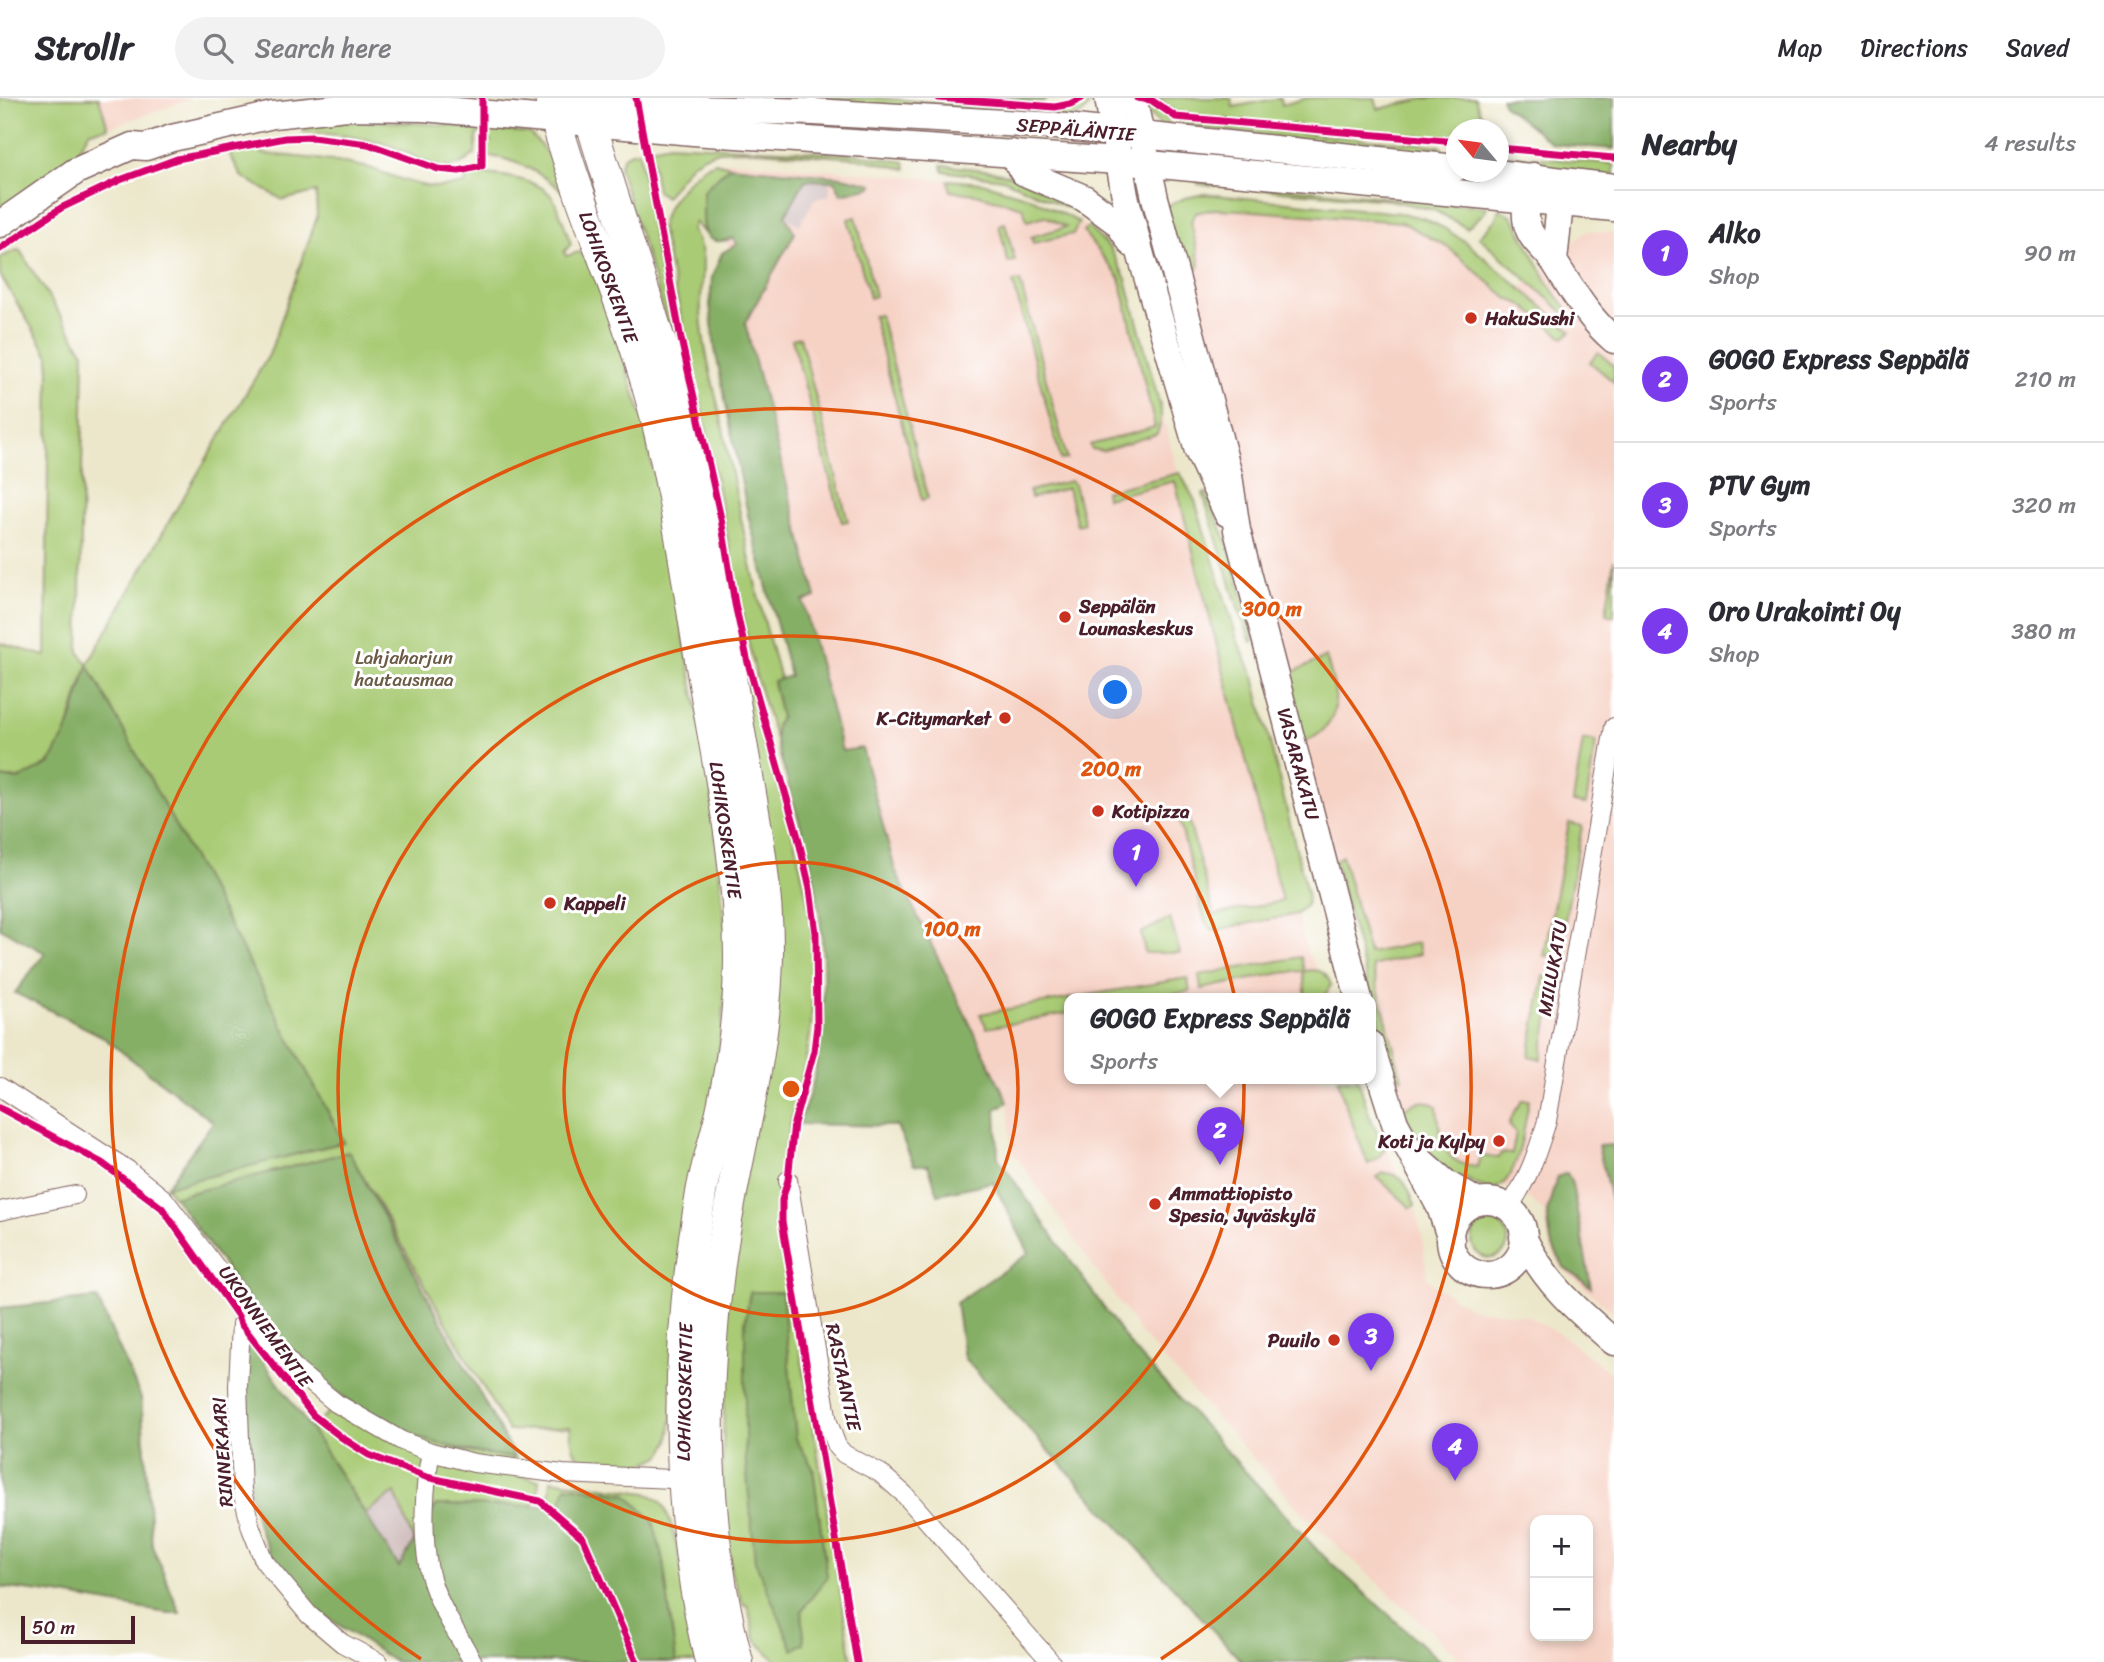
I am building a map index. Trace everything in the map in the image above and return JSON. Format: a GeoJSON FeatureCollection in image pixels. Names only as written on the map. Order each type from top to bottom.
{"type":"FeatureCollection","features":[{"type":"Feature","properties":{"kind":"main road","name":"SEPPÄLÄNTIE"},"geometry":{"type":"LineString","coordinates":[[0,224],[76,171],[132,146],[142,135],[214,110],[271,98]]}},
{"type":"Feature","properties":{"kind":"main road","name":"VASARAKATU"},"geometry":{"type":"LineString","coordinates":[[1108,98],[1118,161],[1142,259],[1198,451],[1237,530]]}},
{"type":"Feature","properties":{"kind":"main road","name":"VASARAKATU"},"geometry":{"type":"LineString","coordinates":[[1133,98],[1147,163],[1229,475],[1237,530],[1357,993]]}},
{"type":"Feature","properties":{"kind":"main road","name":"SEPPÄLÄNTIE"},"geometry":{"type":"LineString","coordinates":[[132,146],[146,147],[172,138],[273,114],[325,108],[572,106],[814,112],[1113,131],[1446,167]]}},
{"type":"Feature","properties":{"kind":"main road","name":"SEPPÄLÄNTIE"},"geometry":{"type":"LineString","coordinates":[[572,106],[693,132],[1562,191],[1614,187]]}},
{"type":"Feature","properties":{"kind":"main road","name":"LOHIKOSKENTIE"},"geometry":{"type":"LineString","coordinates":[[572,106],[567,161],[645,379],[671,492],[736,877],[739,955],[736,1019],[729,1070],[702,1189],[691,1261],[680,1419],[719,1570],[738,1662]]}},
{"type":"Feature","properties":{"kind":"main road","name":"SEPPÄLÄNTIE"},"geometry":{"type":"LineString","coordinates":[[1011,153],[1023,172],[1084,198],[1118,223],[1142,259]]}},
{"type":"Feature","properties":{"kind":"main road","name":"SEPPÄLÄNTIE"},"geometry":{"type":"LineString","coordinates":[[1509,180],[1530,188]]}},
{"type":"Feature","properties":{"kind":"main road"},"geometry":{"type":"LineString","coordinates":[[1530,188],[1526,222],[1533,239],[1554,261],[1579,302],[1614,340]]}},
{"type":"Feature","properties":{"kind":"main road","name":"SEPPÄLÄNTIE"},"geometry":{"type":"LineString","coordinates":[[1562,191],[1614,208]]}},
{"type":"Feature","properties":{"kind":"main road"},"geometry":{"type":"LineString","coordinates":[[1554,261],[1562,191]]}},
{"type":"Feature","properties":{"kind":"main road"},"geometry":{"type":"LineString","coordinates":[[1376,1063],[1395,1123],[1440,1207],[1455,1257],[1468,1270],[1530,1282],[1563,1298]]}},
{"type":"Feature","properties":{"kind":"main road"},"geometry":{"type":"LineString","coordinates":[[1412,1153],[1447,1184],[1477,1202],[1497,1203],[1508,1208],[1519,1220],[1523,1237],[1540,1269],[1563,1298],[1614,1342]]}},
{"type":"Feature","properties":{"kind":"main road"},"geometry":{"type":"LineString","coordinates":[[1451,1240],[1455,1221],[1462,1210],[1477,1202]]}},
{"type":"Feature","properties":{"kind":"main road"},"geometry":{"type":"LineString","coordinates":[[1497,1274],[1514,1264],[1519,1256],[1523,1237]]}},
{"type":"Feature","properties":{"kind":"main road","name":"LOHIKOSKENTIE"},"geometry":{"type":"LineString","coordinates":[[696,1480],[691,1571],[710,1662]]}},
{"type":"Feature","properties":{"kind":"street","name":"MIILUKATU"},"geometry":{"type":"LineString","coordinates":[[1508,1208],[1531,1171],[1547,1121],[1614,727]]}},
{"type":"Feature","properties":{"kind":"street","name":"UKONNIEMENTIE"},"geometry":{"type":"LineString","coordinates":[[0,1087],[128,1170],[164,1199],[297,1371],[336,1403],[402,1441],[430,1452],[474,1463],[563,1474],[696,1480]]}},
{"type":"Feature","properties":{"kind":"street","name":"RASTAANTIE"},"geometry":{"type":"LineString","coordinates":[[788,1180],[828,1422],[837,1446],[854,1460],[880,1473],[904,1494],[1051,1662]]}},
{"type":"Feature","properties":{"kind":"street"},"geometry":{"type":"LineString","coordinates":[[0,1211],[75,1195]]}},
{"type":"Feature","properties":{"kind":"street","name":"RINNEKAARI"},"geometry":{"type":"LineString","coordinates":[[251,1313],[241,1324],[238,1386],[242,1490],[251,1528],[264,1561],[309,1615],[342,1643],[378,1662]]}},
{"type":"Feature","properties":{"kind":"street"},"geometry":{"type":"LineString","coordinates":[[430,1452],[426,1477],[428,1565],[438,1597],[473,1662]]}},
{"type":"Feature","properties":{"kind":"shaded area"},"geometry":{"type":"Polygon","coordinates":[[[99,98],[193,98],[108,128],[99,98]]]}},
{"type":"Feature","properties":{"kind":"shaded area"},"geometry":{"type":"Polygon","coordinates":[[[731,161],[982,183],[1029,197],[1088,227],[1126,279],[1307,951],[1330,993],[1064,993],[1064,1084],[1360,1084],[1370,1117],[1417,1213],[1427,1278],[1470,1308],[1528,1316],[1563,1336],[1614,1376],[1614,1662],[1464,1662],[1308,1519],[1141,1334],[1011,1149],[1008,1102],[895,870],[862,749],[842,752],[803,600],[816,597],[745,322],[709,166],[731,161]]]}},
{"type":"Feature","properties":{"kind":"shaded area"},"geometry":{"type":"Polygon","coordinates":[[[805,180],[830,181],[829,196],[814,199],[800,225],[784,216],[805,180]]]}},
{"type":"Feature","properties":{"kind":"shaded area"},"geometry":{"type":"Polygon","coordinates":[[[1208,201],[1402,222],[1449,248],[1508,299],[1587,231],[1614,233],[1614,1314],[1561,1267],[1549,1244],[1544,1212],[1530,1199],[1493,1181],[1478,1182],[1451,1174],[1431,1160],[1402,1110],[1376,1014],[1376,993],[1370,993],[1162,224],[1208,201]]]}},
{"type":"Feature","properties":{"kind":"shaded area"},"geometry":{"type":"Polygon","coordinates":[[[395,1493],[414,1542],[400,1567],[365,1513],[395,1493]]]}},
{"type":"Feature","properties":{"kind":"green space"},"geometry":{"type":"Polygon","coordinates":[[[0,98],[99,98],[108,128],[90,131],[71,162],[0,214],[0,98]]]}},
{"type":"Feature","properties":{"kind":"green space"},"geometry":{"type":"Polygon","coordinates":[[[718,98],[877,98],[1061,112],[1085,102],[1091,103],[1081,115],[1066,119],[718,98]]]}},
{"type":"Feature","properties":{"kind":"green space"},"geometry":{"type":"Polygon","coordinates":[[[974,98],[1048,98],[1040,103],[974,98]]]}},
{"type":"Feature","properties":{"kind":"green space"},"geometry":{"type":"Polygon","coordinates":[[[1159,98],[1231,98],[1233,107],[1280,98],[1282,105],[1307,98],[1375,98],[1378,109],[1428,98],[1475,98],[1482,119],[1446,119],[1446,138],[1176,113],[1159,98]]]}},
{"type":"Feature","properties":{"kind":"green space"},"geometry":{"type":"Polygon","coordinates":[[[1501,98],[1614,98],[1614,149],[1553,144],[1504,105],[1501,98]]]}},
{"type":"Feature","properties":{"kind":"green space"},"geometry":{"type":"Polygon","coordinates":[[[1147,104],[1167,118],[1168,126],[1162,126],[1147,112],[1147,104]]]}},
{"type":"Feature","properties":{"kind":"green space"},"geometry":{"type":"Polygon","coordinates":[[[374,121],[529,133],[551,160],[564,193],[528,168],[498,157],[487,156],[486,139],[490,141],[485,133],[477,135],[475,154],[459,165],[440,167],[400,149],[349,136],[302,132],[303,128],[298,125],[304,122],[374,121]]]}},
{"type":"Feature","properties":{"kind":"green space"},"geometry":{"type":"Polygon","coordinates":[[[1184,123],[1435,145],[1443,150],[1412,154],[1181,126],[1184,123]]]}},
{"type":"Feature","properties":{"kind":"green space"},"geometry":{"type":"Polygon","coordinates":[[[669,144],[858,154],[905,162],[906,169],[857,158],[742,150],[719,151],[691,164],[665,197],[657,191],[650,148],[669,144]]]}},
{"type":"Feature","properties":{"kind":"green space","name":"Lahjaharjun hautausmaa"},"geometry":{"type":"Polygon","coordinates":[[[266,146],[262,154],[340,162],[425,186],[465,184],[468,173],[514,178],[546,190],[558,208],[571,244],[564,252],[566,256],[579,252],[584,255],[595,273],[644,422],[710,778],[728,957],[722,1028],[669,1441],[661,1455],[653,1460],[617,1467],[592,1464],[574,1451],[570,1427],[508,1431],[349,1152],[174,1197],[166,1187],[344,1142],[88,666],[62,742],[52,758],[40,770],[22,777],[0,777],[0,643],[46,656],[49,356],[0,275],[0,258],[19,249],[84,353],[79,652],[88,664],[174,513],[269,355],[317,217],[316,192],[283,200],[241,176],[229,153],[266,146]]]}},
{"type":"Feature","properties":{"kind":"green space"},"geometry":{"type":"Polygon","coordinates":[[[639,151],[655,247],[679,359],[619,168],[625,155],[639,151]]]}},
{"type":"Feature","properties":{"kind":"green space"},"geometry":{"type":"Polygon","coordinates":[[[1509,155],[1614,164],[1614,181],[1509,164],[1509,155]]]}},
{"type":"Feature","properties":{"kind":"green space"},"geometry":{"type":"Polygon","coordinates":[[[715,162],[730,166],[703,191],[704,233],[695,222],[692,230],[698,240],[703,260],[702,327],[748,551],[780,678],[773,682],[781,717],[776,725],[776,741],[756,676],[704,417],[661,228],[668,209],[681,189],[698,172],[715,162]]]}},
{"type":"Feature","properties":{"kind":"green space"},"geometry":{"type":"Polygon","coordinates":[[[942,165],[1013,176],[1087,211],[1082,214],[1003,179],[943,171],[942,165]]]}},
{"type":"Feature","properties":{"kind":"green space"},"geometry":{"type":"Polygon","coordinates":[[[730,166],[842,177],[873,184],[872,187],[841,194],[835,181],[805,180],[785,216],[795,233],[745,323],[816,597],[803,601],[842,751],[862,748],[895,870],[1008,1102],[996,1109],[998,1158],[1130,1345],[1318,1551],[1441,1662],[1242,1662],[964,1358],[956,1303],[1029,1253],[993,1182],[938,1194],[928,1165],[914,1165],[897,1126],[799,1124],[813,1084],[818,1056],[823,990],[822,946],[818,902],[810,862],[776,741],[776,725],[781,717],[773,681],[790,676],[748,515],[715,349],[710,305],[712,277],[722,253],[737,244],[733,238],[721,241],[708,236],[703,221],[703,191],[730,166]]]}},
{"type":"Feature","properties":{"kind":"green space"},"geometry":{"type":"Polygon","coordinates":[[[1197,179],[1487,207],[1467,228],[1434,210],[1390,200],[1198,184],[1197,179]]]}},
{"type":"Feature","properties":{"kind":"green space"},"geometry":{"type":"Polygon","coordinates":[[[948,180],[982,183],[1029,197],[1079,222],[1073,234],[1033,243],[1031,237],[1066,227],[1045,216],[1027,221],[1023,207],[976,194],[951,191],[948,180]]]}},
{"type":"Feature","properties":{"kind":"green space"},"geometry":{"type":"Polygon","coordinates":[[[1204,194],[1400,213],[1423,218],[1467,243],[1571,331],[1564,338],[1521,304],[1508,299],[1449,248],[1402,222],[1239,210],[1213,209],[1196,213],[1191,221],[1200,265],[1192,276],[1202,313],[1194,312],[1166,206],[1204,194]]]}},
{"type":"Feature","properties":{"kind":"green space"},"geometry":{"type":"Polygon","coordinates":[[[1499,209],[1511,215],[1516,222],[1549,285],[1574,318],[1572,320],[1479,237],[1495,220],[1499,209]]]}},
{"type":"Feature","properties":{"kind":"green space"},"geometry":{"type":"Polygon","coordinates":[[[856,217],[875,296],[870,298],[848,219],[856,217]]]}},
{"type":"Feature","properties":{"kind":"green space"},"geometry":{"type":"Polygon","coordinates":[[[1005,223],[1015,261],[1008,262],[999,225],[1005,223]]]}},
{"type":"Feature","properties":{"kind":"green space"},"geometry":{"type":"Polygon","coordinates":[[[1088,227],[1110,248],[1126,279],[1161,410],[1157,434],[1102,451],[1092,449],[1090,445],[1155,427],[1120,279],[1083,231],[1088,227]]]}},
{"type":"Feature","properties":{"kind":"green space"},"geometry":{"type":"Polygon","coordinates":[[[1020,281],[1067,459],[1061,460],[1013,282],[1020,281]]]}},
{"type":"Feature","properties":{"kind":"green space"},"geometry":{"type":"Polygon","coordinates":[[[880,315],[928,498],[922,500],[873,316],[880,315]]]}},
{"type":"Feature","properties":{"kind":"green space"},"geometry":{"type":"Polygon","coordinates":[[[800,337],[848,521],[842,522],[792,339],[800,337]]]}},
{"type":"Feature","properties":{"kind":"green space"},"geometry":{"type":"Polygon","coordinates":[[[1598,352],[1614,366],[1614,382],[1590,362],[1598,352]]]}},
{"type":"Feature","properties":{"kind":"green space"},"geometry":{"type":"Polygon","coordinates":[[[1180,473],[1195,501],[1238,642],[1254,677],[1308,897],[1306,905],[1297,914],[1215,930],[1205,921],[1177,812],[1186,810],[1214,915],[1282,901],[1175,481],[1106,498],[1105,491],[1180,473]]]}},
{"type":"Feature","properties":{"kind":"green space"},"geometry":{"type":"Polygon","coordinates":[[[1070,481],[1074,484],[1084,523],[1077,525],[1068,488],[1031,498],[1029,491],[1070,481]]]}},
{"type":"Feature","properties":{"kind":"green space"},"geometry":{"type":"Polygon","coordinates":[[[1206,493],[1228,544],[1254,639],[1251,642],[1203,494],[1206,493]]]}},
{"type":"Feature","properties":{"kind":"green space"},"geometry":{"type":"Polygon","coordinates":[[[1614,560],[1614,616],[1606,614],[1614,560]]]}},
{"type":"Feature","properties":{"kind":"green space"},"geometry":{"type":"Polygon","coordinates":[[[1326,657],[1333,684],[1335,707],[1326,727],[1317,736],[1303,743],[1286,682],[1293,672],[1326,657]]]}},
{"type":"Feature","properties":{"kind":"green space"},"geometry":{"type":"Polygon","coordinates":[[[88,665],[344,1142],[166,1187],[213,1122],[100,1035],[15,993],[45,953],[0,928],[0,777],[18,780],[50,763],[70,725],[88,665]]]}},
{"type":"Feature","properties":{"kind":"green space"},"geometry":{"type":"Polygon","coordinates":[[[744,667],[792,830],[812,930],[814,966],[811,1026],[808,1050],[786,1142],[778,1215],[852,1662],[777,1662],[755,1639],[748,1606],[743,1604],[731,1572],[722,1481],[744,667]],[[750,1292],[745,1323],[745,1453],[804,1643],[802,1610],[827,1577],[813,1468],[796,1439],[782,1293],[750,1292]]]}},
{"type":"Feature","properties":{"kind":"green space"},"geometry":{"type":"Polygon","coordinates":[[[1583,740],[1596,742],[1586,804],[1573,802],[1583,740]]]}},
{"type":"Feature","properties":{"kind":"green space"},"geometry":{"type":"Polygon","coordinates":[[[1569,823],[1582,826],[1559,954],[1544,956],[1569,823]]]}},
{"type":"Feature","properties":{"kind":"green space"},"geometry":{"type":"Polygon","coordinates":[[[1342,856],[1369,953],[1418,943],[1420,954],[1372,966],[1402,1079],[1393,1077],[1376,1014],[1376,993],[1370,993],[1335,861],[1342,856]]]}},
{"type":"Feature","properties":{"kind":"green space"},"geometry":{"type":"Polygon","coordinates":[[[1170,918],[1180,953],[1145,953],[1141,933],[1170,918]]]}},
{"type":"Feature","properties":{"kind":"green space"},"geometry":{"type":"Polygon","coordinates":[[[1301,957],[1304,971],[1321,972],[1327,976],[1331,985],[1326,993],[1305,993],[1303,971],[1201,989],[1199,975],[1301,957]]]}},
{"type":"Feature","properties":{"kind":"green space"},"geometry":{"type":"Polygon","coordinates":[[[1544,976],[1556,978],[1541,1059],[1529,1056],[1544,976]]]}},
{"type":"Feature","properties":{"kind":"green space"},"geometry":{"type":"Polygon","coordinates":[[[1187,978],[1190,991],[1179,993],[1101,993],[1187,978]]]}},
{"type":"Feature","properties":{"kind":"green space"},"geometry":{"type":"Polygon","coordinates":[[[1064,999],[1064,1014],[987,1028],[980,1014],[1064,999]]]}},
{"type":"Feature","properties":{"kind":"green space"},"geometry":{"type":"Polygon","coordinates":[[[1339,1084],[1360,1084],[1370,1117],[1385,1149],[1378,1158],[1368,1164],[1339,1084]]]}},
{"type":"Feature","properties":{"kind":"green space"},"geometry":{"type":"Polygon","coordinates":[[[1523,1100],[1529,1100],[1516,1161],[1505,1182],[1493,1188],[1479,1186],[1462,1177],[1454,1181],[1431,1160],[1402,1110],[1415,1103],[1424,1102],[1437,1107],[1442,1138],[1449,1155],[1465,1165],[1477,1167],[1482,1156],[1498,1158],[1501,1153],[1512,1154],[1516,1133],[1509,1125],[1523,1100]]]}},
{"type":"Feature","properties":{"kind":"green space"},"geometry":{"type":"Polygon","coordinates":[[[1614,1145],[1614,1212],[1598,1146],[1614,1145]]]}},
{"type":"Feature","properties":{"kind":"green space"},"geometry":{"type":"Polygon","coordinates":[[[349,1152],[515,1458],[466,1450],[417,1437],[378,1420],[343,1397],[279,1336],[174,1197],[349,1152]]]}},
{"type":"Feature","properties":{"kind":"green space"},"geometry":{"type":"Polygon","coordinates":[[[1383,1173],[1401,1179],[1415,1205],[1411,1208],[1377,1177],[1383,1173]]]}},
{"type":"Feature","properties":{"kind":"green space"},"geometry":{"type":"Polygon","coordinates":[[[1567,1173],[1572,1184],[1591,1287],[1564,1267],[1551,1243],[1547,1212],[1557,1177],[1567,1173]]]}},
{"type":"Feature","properties":{"kind":"green space"},"geometry":{"type":"Polygon","coordinates":[[[1490,1222],[1502,1228],[1508,1240],[1502,1252],[1490,1258],[1478,1252],[1472,1240],[1478,1228],[1490,1222]]]}},
{"type":"Feature","properties":{"kind":"green space"},"geometry":{"type":"Polygon","coordinates":[[[750,1292],[782,1292],[796,1439],[813,1468],[827,1577],[802,1610],[804,1643],[793,1650],[755,1561],[745,1453],[745,1323],[750,1292]]]}},
{"type":"Feature","properties":{"kind":"green space"},"geometry":{"type":"Polygon","coordinates":[[[97,1298],[141,1398],[152,1545],[180,1613],[0,1587],[0,1308],[97,1298]]]}},
{"type":"Feature","properties":{"kind":"green space"},"geometry":{"type":"Polygon","coordinates":[[[248,1340],[310,1428],[399,1567],[436,1505],[561,1506],[566,1486],[626,1494],[653,1521],[663,1560],[676,1662],[395,1662],[315,1609],[271,1557],[258,1526],[250,1490],[245,1386],[248,1340]]]}},
{"type":"Feature","properties":{"kind":"green space"},"geometry":{"type":"Polygon","coordinates":[[[344,1399],[415,1437],[468,1452],[515,1458],[519,1476],[539,1480],[538,1493],[533,1496],[533,1507],[436,1505],[414,1542],[395,1493],[365,1513],[310,1428],[344,1399]]]}},
{"type":"Feature","properties":{"kind":"green space"},"geometry":{"type":"Polygon","coordinates":[[[551,1480],[646,1493],[660,1501],[673,1530],[697,1662],[676,1662],[663,1561],[652,1521],[626,1494],[566,1486],[562,1506],[553,1507],[549,1498],[551,1480]]]}},
{"type":"Feature","properties":{"kind":"cycle path"},"geometry":{"type":"LineString","coordinates":[[0,249],[61,208],[120,180],[177,159],[285,138],[312,137],[368,144],[438,169],[459,171],[482,166],[482,98]]}},
{"type":"Feature","properties":{"kind":"cycle path"},"geometry":{"type":"LineString","coordinates":[[636,98],[681,339],[721,519],[735,604],[748,663],[798,837],[810,889],[816,933],[817,1026],[814,1051],[794,1123],[788,1180],[782,1200],[782,1221],[857,1662]]}},
{"type":"Feature","properties":{"kind":"cycle path"},"geometry":{"type":"LineString","coordinates":[[939,98],[1055,107],[1082,98]]}},
{"type":"Feature","properties":{"kind":"cycle path"},"geometry":{"type":"LineString","coordinates":[[1137,98],[1151,100],[1176,117],[1446,141]]}},
{"type":"Feature","properties":{"kind":"cycle path"},"geometry":{"type":"LineString","coordinates":[[1509,149],[1614,158]]}},
{"type":"Feature","properties":{"kind":"cycle path"},"geometry":{"type":"LineString","coordinates":[[0,1108],[102,1163],[162,1208],[241,1324],[313,1415],[341,1437],[369,1455],[426,1477],[540,1501],[583,1538],[637,1662]]}},
{"type":"Feature","properties":{"kind":"place","name":"HakuSushi"},"geometry":{"type":"Point","coordinates":[1471,318]}},
{"type":"Feature","properties":{"kind":"place","name":"Seppälän Lounaskeskus"},"geometry":{"type":"Point","coordinates":[1065,617]}},
{"type":"Feature","properties":{"kind":"place","name":"K-Citymarket"},"geometry":{"type":"Point","coordinates":[1005,718]}},
{"type":"Feature","properties":{"kind":"place","name":"Kotipizza"},"geometry":{"type":"Point","coordinates":[1098,811]}},
{"type":"Feature","properties":{"kind":"place","name":"Alko"},"geometry":{"type":"Point","coordinates":[1136,887]}},
{"type":"Feature","properties":{"kind":"place","name":"Kappeli"},"geometry":{"type":"Point","coordinates":[550,903]}},
{"type":"Feature","properties":{"kind":"place","name":"Koti ja Kylpy"},"geometry":{"type":"Point","coordinates":[1499,1141]}},
{"type":"Feature","properties":{"kind":"place","name":"GOGO Express Seppälä"},"geometry":{"type":"Point","coordinates":[1220,1165]}},
{"type":"Feature","properties":{"kind":"place","name":"Ammattiopisto Spesia, Jyväskylä"},"geometry":{"type":"Point","coordinates":[1155,1204]}},
{"type":"Feature","properties":{"kind":"place","name":"Puuilo"},"geometry":{"type":"Point","coordinates":[1334,1340]}},
{"type":"Feature","properties":{"kind":"place","name":"PTV Gym"},"geometry":{"type":"Point","coordinates":[1371,1371]}},
{"type":"Feature","properties":{"kind":"place","name":"Oro Urakointi Oy"},"geometry":{"type":"Point","coordinates":[1455,1481]}}]}
